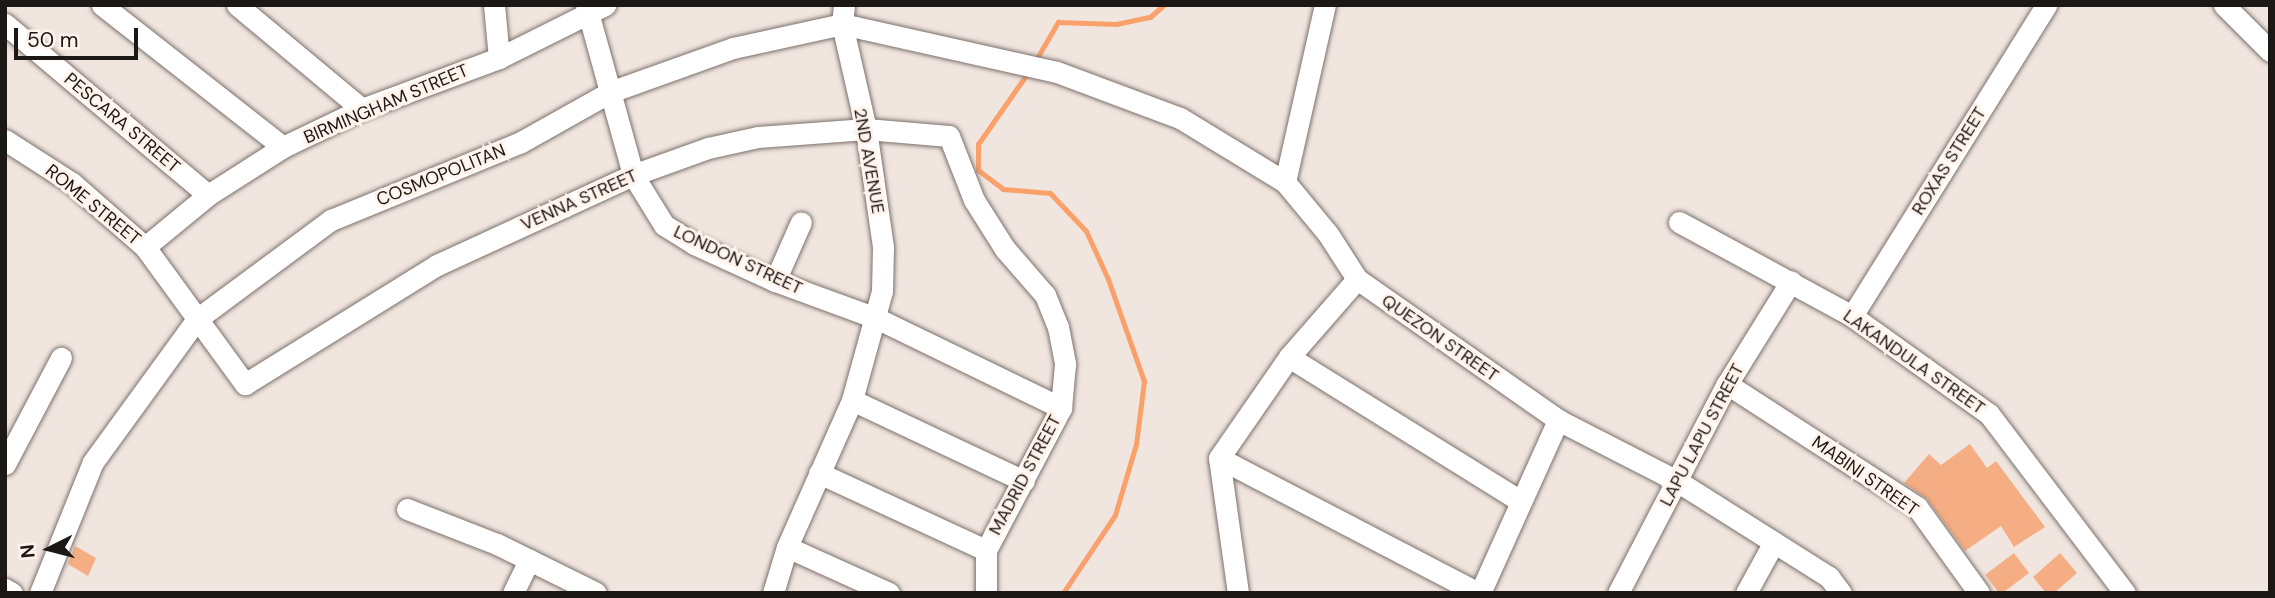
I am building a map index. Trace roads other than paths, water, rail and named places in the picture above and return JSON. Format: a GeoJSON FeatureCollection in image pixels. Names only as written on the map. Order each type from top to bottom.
{"type":"FeatureCollection","features":[{"type":"Feature","properties":{"kind":"street"},"geometry":{"type":"LineString","coordinates":[[102,5],[283,147]]}},
{"type":"Feature","properties":{"kind":"street"},"geometry":{"type":"LineString","coordinates":[[237,5],[362,109]]}},
{"type":"Feature","properties":{"kind":"street"},"geometry":{"type":"LineString","coordinates":[[494,5],[499,58]]}},
{"type":"Feature","properties":{"kind":"street"},"geometry":{"type":"LineString","coordinates":[[1285,182],[1325,5]]}},
{"type":"Feature","properties":{"kind":"street","name":"ROXAS STREET"},"geometry":{"type":"LineString","coordinates":[[1852,316],[2046,5]]}},
{"type":"Feature","properties":{"kind":"street"},"geometry":{"type":"LineString","coordinates":[[2224,5],[2270,51]]}},
{"type":"Feature","properties":{"kind":"street","name":"BIRMINGHAM STREET"},"geometry":{"type":"LineString","coordinates":[[145,247],[208,195],[283,147],[362,109],[499,58],[592,8]]}},
{"type":"Feature","properties":{"kind":"street","name":"LONDON STREET"},"geometry":{"type":"LineString","coordinates":[[592,8],[610,92],[633,175],[664,225],[775,281],[876,318],[1061,408]]}},
{"type":"Feature","properties":{"kind":"street","name":"COSMOPOLITAN"},"geometry":{"type":"LineString","coordinates":[[40,593],[93,461],[197,319],[331,220],[522,142],[610,92],[733,48],[843,15],[1056,72]]}},
{"type":"Feature","properties":{"kind":"street","name":"2ND AVENUE"},"geometry":{"type":"LineString","coordinates":[[773,593],[787,547],[852,400],[876,318],[884,247],[866,129],[843,15]]}},
{"type":"Feature","properties":{"kind":"street","name":"PESCARA STREET"},"geometry":{"type":"LineString","coordinates":[[5,24],[208,195]]}},
{"type":"Feature","properties":{"kind":"street","name":"QUEZON STREET"},"geometry":{"type":"LineString","coordinates":[[1056,72],[1180,118],[1285,182],[1357,279],[1558,420],[1677,481],[1829,577],[1841,593]]}},
{"type":"Feature","properties":{"kind":"street","name":"VENNA STREET"},"geometry":{"type":"LineString","coordinates":[[245,384],[438,265],[633,175],[708,148],[758,137],[866,129],[948,136]]}},
{"type":"Feature","properties":{"kind":"street","name":"MADRID STREET"},"geometry":{"type":"LineString","coordinates":[[948,136],[974,200],[1005,249],[1045,295],[1058,327],[1065,364],[1061,408],[986,550],[986,593]]}},
{"type":"Feature","properties":{"kind":"street","name":"ROME STREET"},"geometry":{"type":"LineString","coordinates":[[5,139],[72,183],[145,247],[245,384]]}},
{"type":"Feature","properties":{"kind":"street"},"geometry":{"type":"LineString","coordinates":[[775,281],[801,222]]}},
{"type":"Feature","properties":{"kind":"street","name":"LAKANDULA STREET"},"geometry":{"type":"LineString","coordinates":[[1679,222],[1852,316],[1990,414],[2125,593]]}},
{"type":"Feature","properties":{"kind":"street"},"geometry":{"type":"LineString","coordinates":[[1238,593],[1219,458],[1289,357],[1357,279]]}},
{"type":"Feature","properties":{"kind":"street","name":"LAPU LAPU STREET"},"geometry":{"type":"LineString","coordinates":[[1618,593],[1727,384],[1790,281]]}},
{"type":"Feature","properties":{"kind":"street"},"geometry":{"type":"LineString","coordinates":[[1289,357],[1520,501]]}},
{"type":"Feature","properties":{"kind":"street"},"geometry":{"type":"LineString","coordinates":[[5,464],[61,358]]}},
{"type":"Feature","properties":{"kind":"street","name":"MABINI STREET"},"geometry":{"type":"LineString","coordinates":[[1727,384],[1917,507],[1979,593]]}},
{"type":"Feature","properties":{"kind":"street"},"geometry":{"type":"LineString","coordinates":[[852,400],[1024,481]]}},
{"type":"Feature","properties":{"kind":"street"},"geometry":{"type":"LineString","coordinates":[[1219,458],[1479,593],[1558,420]]}},
{"type":"Feature","properties":{"kind":"street"},"geometry":{"type":"LineString","coordinates":[[819,473],[986,550]]}},
{"type":"Feature","properties":{"kind":"street"},"geometry":{"type":"LineString","coordinates":[[407,509],[529,560],[596,593]]}},
{"type":"Feature","properties":{"kind":"street"},"geometry":{"type":"LineString","coordinates":[[1746,593],[1774,542]]}},
{"type":"Feature","properties":{"kind":"street"},"geometry":{"type":"LineString","coordinates":[[787,547],[889,593]]}},
{"type":"Feature","properties":{"kind":"street"},"geometry":{"type":"LineString","coordinates":[[513,593],[529,560]]}},
{"type":"Feature","properties":{"kind":"street"},"geometry":{"type":"LineString","coordinates":[[5,589],[12,593]]}},
{"type":"Feature","properties":{"kind":"waterway"},"geometry":{"type":"LineString","coordinates":[[1034,63],[1058,22],[1116,24],[1150,17],[1164,5]]}},
{"type":"Feature","properties":{"kind":"waterway"},"geometry":{"type":"LineString","coordinates":[[1029,71],[978,144],[978,170],[1003,189],[1050,193],[1086,231],[1108,279],[1144,381],[1136,444],[1115,515],[1063,593]]}}]}
